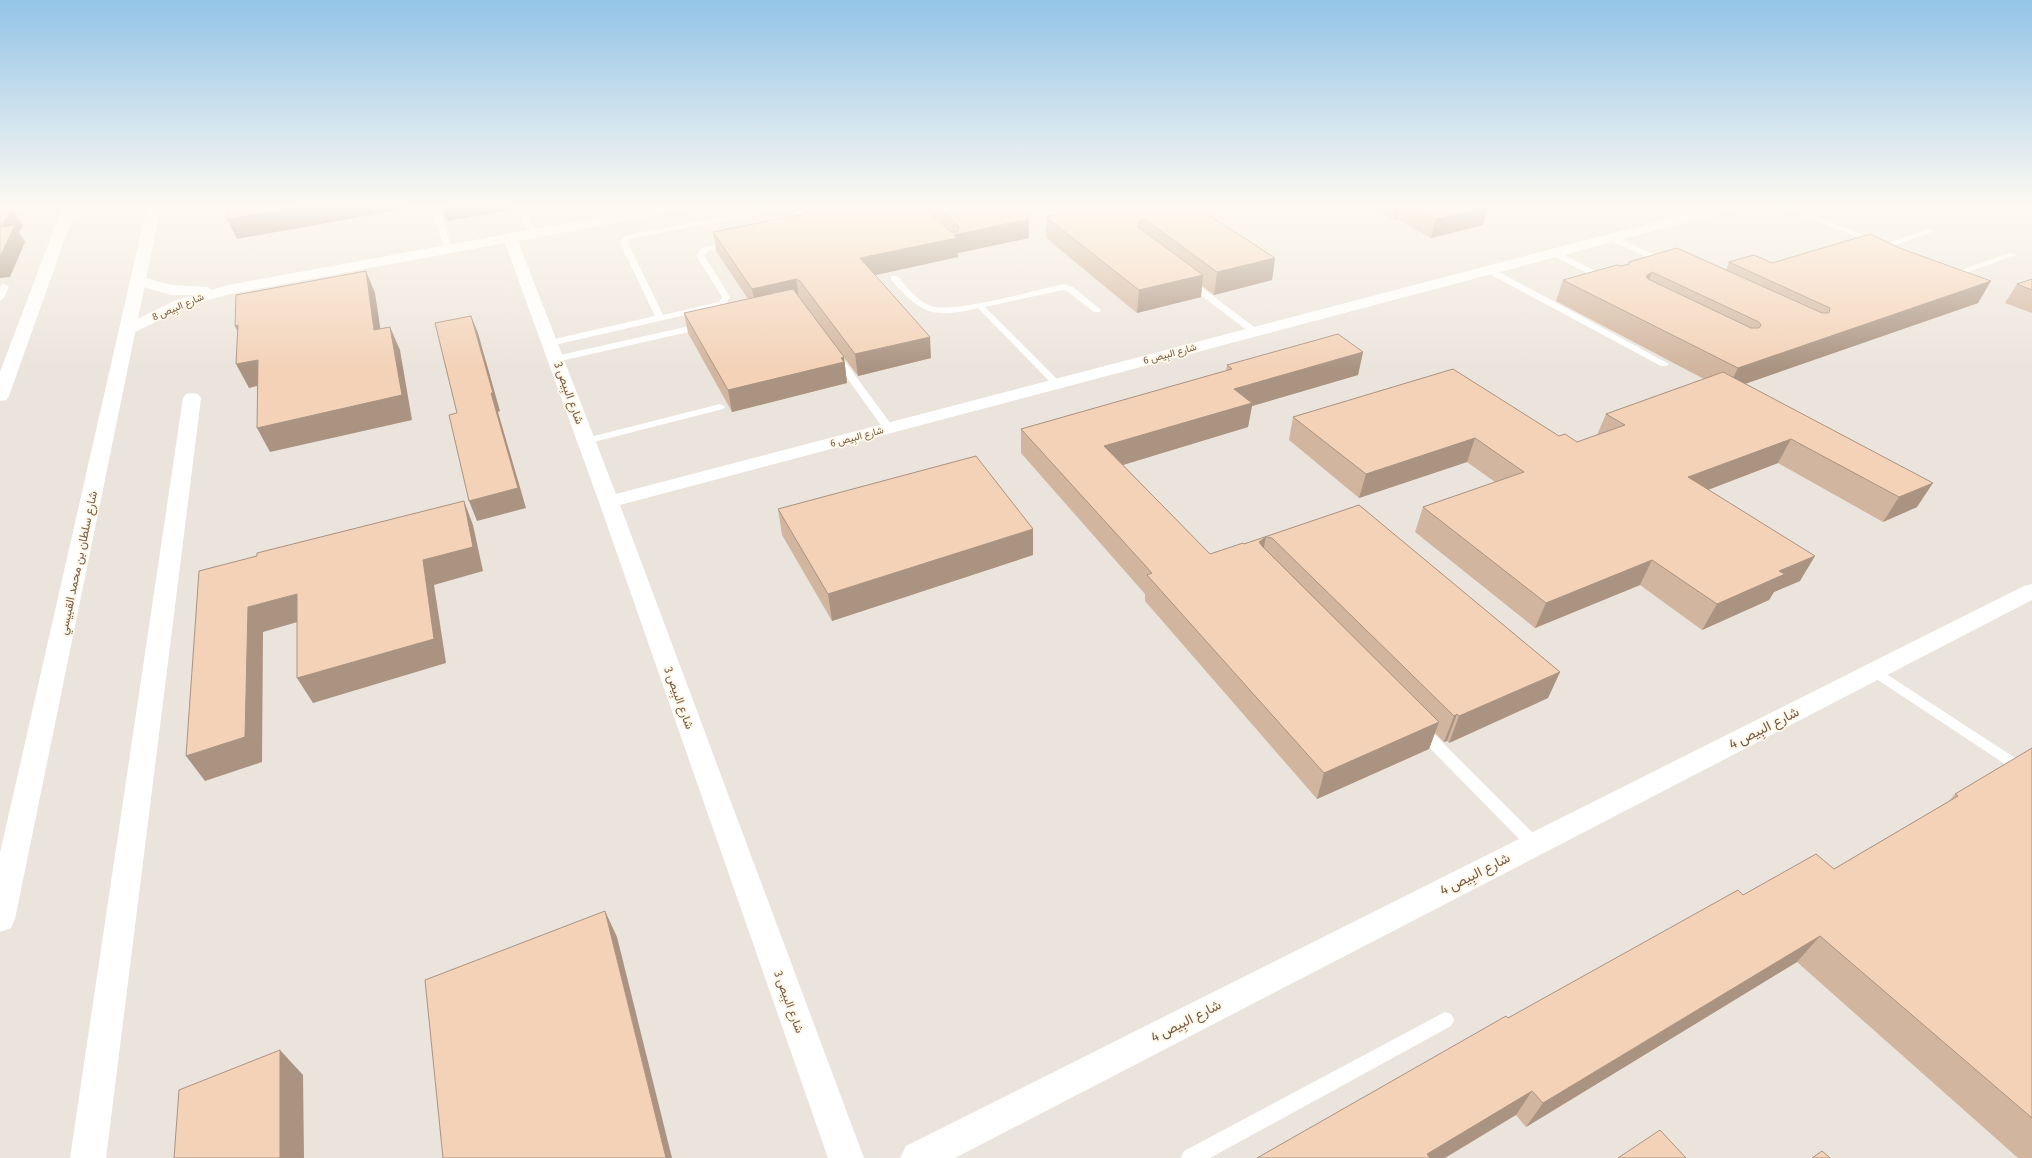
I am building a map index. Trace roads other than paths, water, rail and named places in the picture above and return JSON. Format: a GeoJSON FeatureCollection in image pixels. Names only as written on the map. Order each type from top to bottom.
{"type":"FeatureCollection","features":[{"type":"Feature","properties":{"kind":"street"},"geometry":{"type":"LineString","coordinates":[[0,396],[50,260]]}},
{"type":"Feature","properties":{"kind":"street","name":"شارع سلطان بن محمد القبيسي"},"geometry":{"type":"LineString","coordinates":[[0,919],[129,329],[142,260]]}},
{"type":"Feature","properties":{"kind":"street","name":"شارع البِيص 8"},"geometry":{"type":"LineString","coordinates":[[129,329],[182,303],[228,290],[393,260]]}},
{"type":"Feature","properties":{"kind":"street","name":"شارع البِيص 3"},"geometry":{"type":"LineString","coordinates":[[528,260],[553,351],[846,1158]]}},
{"type":"Feature","properties":{"kind":"street","name":"شارع البِيص 6"},"geometry":{"type":"LineString","coordinates":[[609,502],[1527,260]]}},
{"type":"Feature","properties":{"kind":"street","name":"شارع البِيص 8"},"geometry":{"type":"LineString","coordinates":[[138,281],[172,290],[228,290]]}},
{"type":"Feature","properties":{"kind":"street"},"geometry":{"type":"LineString","coordinates":[[88,1158],[192,398]]}},
{"type":"Feature","properties":{"kind":"street","name":"شارع البِيص 4"},"geometry":{"type":"LineString","coordinates":[[918,1158],[2032,591]]}},
{"type":"Feature","properties":{"kind":"lane"},"geometry":{"type":"LineString","coordinates":[[632,260],[661,319]]}},
{"type":"Feature","properties":{"kind":"lane"},"geometry":{"type":"LineString","coordinates":[[553,351],[661,319],[714,308],[725,302],[726,297],[703,260]]}},
{"type":"Feature","properties":{"kind":"lane"},"geometry":{"type":"LineString","coordinates":[[1568,260],[1616,284]]}},
{"type":"Feature","properties":{"kind":"lane"},"geometry":{"type":"LineString","coordinates":[[1661,260],[1676,267]]}},
{"type":"Feature","properties":{"kind":"lane"},"geometry":{"type":"LineString","coordinates":[[1942,278],[1997,260]]}},
{"type":"Feature","properties":{"kind":"lane"},"geometry":{"type":"LineString","coordinates":[[1489,270],[1664,364]]}},
{"type":"Feature","properties":{"kind":"lane"},"geometry":{"type":"LineString","coordinates":[[1182,276],[1255,332]]}},
{"type":"Feature","properties":{"kind":"lane"},"geometry":{"type":"LineString","coordinates":[[894,278],[925,308],[946,312],[1063,287],[1070,290],[1097,310]]}},
{"type":"Feature","properties":{"kind":"lane"},"geometry":{"type":"LineString","coordinates":[[0,298],[5,286]]}},
{"type":"Feature","properties":{"kind":"lane"},"geometry":{"type":"LineString","coordinates":[[979,305],[1057,384]]}},
{"type":"Feature","properties":{"kind":"lane"},"geometry":{"type":"LineString","coordinates":[[553,351],[716,323]]}},
{"type":"Feature","properties":{"kind":"lane"},"geometry":{"type":"LineString","coordinates":[[831,348],[889,428]]}},
{"type":"Feature","properties":{"kind":"lane"},"geometry":{"type":"LineString","coordinates":[[586,441],[720,407]]}},
{"type":"Feature","properties":{"kind":"lane"},"geometry":{"type":"LineString","coordinates":[[1874,671],[2032,776]]}},
{"type":"Feature","properties":{"kind":"lane"},"geometry":{"type":"LineString","coordinates":[[1410,718],[1534,844]]}},
{"type":"Feature","properties":{"kind":"lane"},"geometry":{"type":"LineString","coordinates":[[1191,1158],[1445,1020]]}}]}
